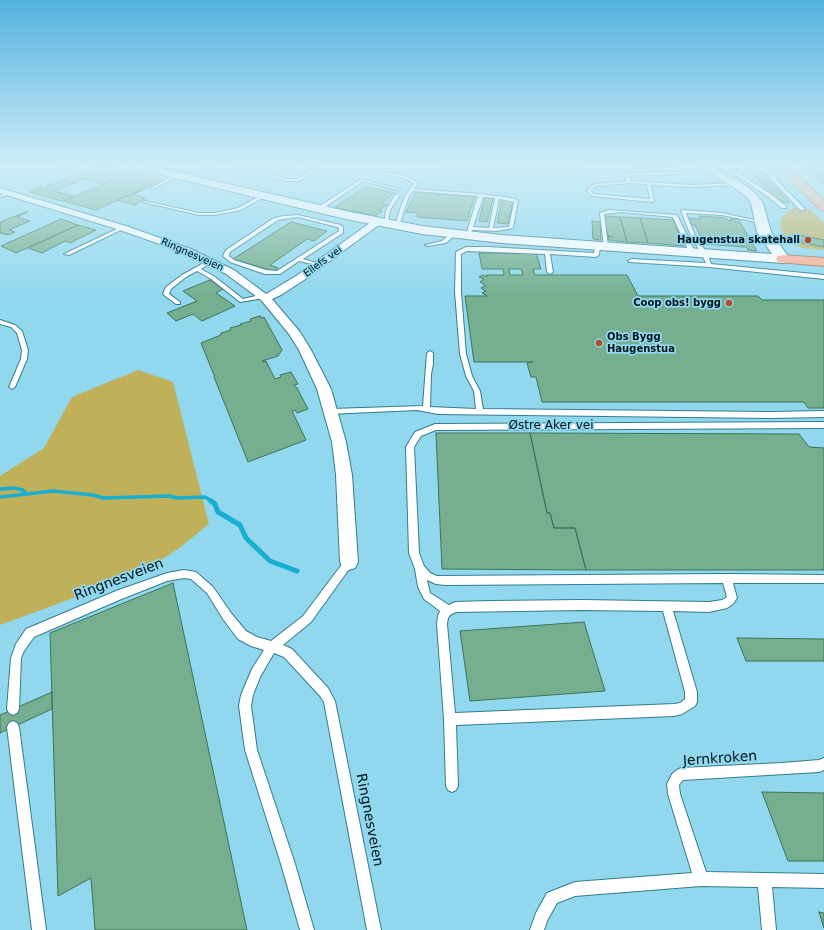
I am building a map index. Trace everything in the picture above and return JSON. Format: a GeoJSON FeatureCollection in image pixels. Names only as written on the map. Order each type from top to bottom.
{"type":"FeatureCollection","features":[{"type":"Feature","properties":{"kind":"highway"},"geometry":{"type":"LineString","coordinates":[[808,260],[824,257]]}},
{"type":"Feature","properties":{"kind":"highway"},"geometry":{"type":"LineString","coordinates":[[783,259],[824,262]]}},
{"type":"Feature","properties":{"kind":"street","name":"Ringnesveien"},"geometry":{"type":"LineString","coordinates":[[55,208],[162,241],[211,261],[250,285],[265,297],[294,332],[305,350],[324,389],[332,412],[340,442],[344,475],[349,562]]}},
{"type":"Feature","properties":{"kind":"street"},"geometry":{"type":"LineString","coordinates":[[758,208],[761,222],[768,239],[783,259]]}},
{"type":"Feature","properties":{"kind":"street"},"geometry":{"type":"LineString","coordinates":[[318,209],[386,224],[454,234],[469,232],[600,249],[702,257],[783,259]]}},
{"type":"Feature","properties":{"kind":"street","name":"Ellefs vei"},"geometry":{"type":"LineString","coordinates":[[265,297],[287,287],[318,265],[386,224]]}},
{"type":"Feature","properties":{"kind":"lane"},"geometry":{"type":"LineString","coordinates":[[174,208],[199,214],[215,214],[240,208]]}},
{"type":"Feature","properties":{"kind":"lane"},"geometry":{"type":"LineString","coordinates":[[386,224],[389,208]]}},
{"type":"Feature","properties":{"kind":"lane"},"geometry":{"type":"LineString","coordinates":[[386,224],[398,208]]}},
{"type":"Feature","properties":{"kind":"lane"},"geometry":{"type":"LineString","coordinates":[[477,208],[469,232],[491,229],[508,229],[512,227],[515,208]]}},
{"type":"Feature","properties":{"kind":"lane"},"geometry":{"type":"LineString","coordinates":[[491,229],[495,208]]}},
{"type":"Feature","properties":{"kind":"lane"},"geometry":{"type":"LineString","coordinates":[[480,411],[477,391],[469,376],[463,354],[458,292],[458,253],[461,250],[547,252],[600,249],[602,213],[609,211],[675,216],[702,257]]}},
{"type":"Feature","properties":{"kind":"lane"},"geometry":{"type":"LineString","coordinates":[[702,257],[683,211],[728,215],[761,222]]}},
{"type":"Feature","properties":{"kind":"lane"},"geometry":{"type":"LineString","coordinates":[[300,260],[339,234],[341,232],[341,227],[298,216],[280,218],[228,251],[226,256],[232,261],[274,274],[300,260],[318,265]]}},
{"type":"Feature","properties":{"kind":"lane"},"geometry":{"type":"LineString","coordinates":[[67,254],[122,228]]}},
{"type":"Feature","properties":{"kind":"lane"},"geometry":{"type":"LineString","coordinates":[[427,245],[444,242],[454,234]]}},
{"type":"Feature","properties":{"kind":"lane"},"geometry":{"type":"LineString","coordinates":[[547,252],[550,272]]}},
{"type":"Feature","properties":{"kind":"lane"},"geometry":{"type":"LineString","coordinates":[[631,262],[702,257],[824,277]]}},
{"type":"Feature","properties":{"kind":"lane"},"geometry":{"type":"LineString","coordinates":[[178,303],[166,294],[166,290],[176,281],[211,261]]}},
{"type":"Feature","properties":{"kind":"lane"},"geometry":{"type":"LineString","coordinates":[[197,269],[213,278],[242,301],[265,297]]}},
{"type":"Feature","properties":{"kind":"lane"},"geometry":{"type":"LineString","coordinates":[[0,323],[13,326],[20,332],[25,350],[24,359],[12,387]]}},
{"type":"Feature","properties":{"kind":"lane"},"geometry":{"type":"LineString","coordinates":[[426,410],[430,353]]}},
{"type":"Feature","properties":{"kind":"lane","name":"Østre Aker vei"},"geometry":{"type":"LineString","coordinates":[[332,412],[417,408],[426,410],[480,411],[771,415],[824,414]]}},
{"type":"Feature","properties":{"kind":"lane","name":"Østre Aker vei"},"geometry":{"type":"LineString","coordinates":[[448,610],[427,596],[423,586],[420,568],[414,553],[410,447],[418,434],[435,427],[824,425]]}},
{"type":"Feature","properties":{"kind":"lane"},"geometry":{"type":"LineString","coordinates":[[307,930],[288,864],[251,750],[245,710],[247,695],[256,674],[272,647],[307,619],[349,562]]}},
{"type":"Feature","properties":{"kind":"lane"},"geometry":{"type":"LineString","coordinates":[[420,568],[427,576],[436,580],[445,581],[727,578],[824,579]]}},
{"type":"Feature","properties":{"kind":"lane","name":"Ringnesveien"},"geometry":{"type":"LineString","coordinates":[[13,709],[16,658],[20,648],[30,633],[116,596],[167,577],[190,574],[199,579],[210,590],[227,616],[242,635],[255,642],[280,649],[292,656],[324,692],[329,701],[374,930]]}},
{"type":"Feature","properties":{"kind":"lane"},"geometry":{"type":"LineString","coordinates":[[452,786],[450,719],[442,624],[443,616],[448,610],[455,607],[498,606],[610,605],[709,607],[723,605],[732,598],[727,578]]}},
{"type":"Feature","properties":{"kind":"lane"},"geometry":{"type":"LineString","coordinates":[[450,719],[666,710],[682,708],[691,702],[691,692],[668,607]]}},
{"type":"Feature","properties":{"kind":"lane"},"geometry":{"type":"LineString","coordinates":[[14,727],[39,930]]}},
{"type":"Feature","properties":{"kind":"lane","name":"Jernkroken"},"geometry":{"type":"LineString","coordinates":[[701,879],[674,794],[673,784],[676,778],[681,774],[782,769],[819,766],[824,764]]}},
{"type":"Feature","properties":{"kind":"lane"},"geometry":{"type":"LineString","coordinates":[[537,930],[541,918],[552,898],[575,889],[701,879],[824,881]]}},
{"type":"Feature","properties":{"kind":"lane"},"geometry":{"type":"LineString","coordinates":[[764,880],[769,930]]}},
{"type":"Feature","properties":{"kind":"shaded area"},"geometry":{"type":"Polygon","coordinates":[[[793,208],[810,209],[824,223],[824,250],[803,248],[795,245],[784,237],[780,224],[781,218],[793,208]]]}},
{"type":"Feature","properties":{"kind":"shaded area"},"geometry":{"type":"Polygon","coordinates":[[[138,370],[173,382],[209,524],[178,549],[139,574],[0,625],[0,476],[44,448],[72,397],[138,370]]]}},
{"type":"Feature","properties":{"kind":"building"},"geometry":{"type":"Polygon","coordinates":[[[341,208],[382,208],[379,210],[382,211],[375,216],[341,208]]]}},
{"type":"Feature","properties":{"kind":"building"},"geometry":{"type":"Polygon","coordinates":[[[408,208],[471,208],[467,221],[417,217],[418,213],[406,212],[408,208]]]}},
{"type":"Feature","properties":{"kind":"building"},"geometry":{"type":"Polygon","coordinates":[[[482,208],[490,208],[487,222],[479,221],[482,208]]]}},
{"type":"Feature","properties":{"kind":"building"},"geometry":{"type":"Polygon","coordinates":[[[500,208],[511,208],[508,224],[497,223],[500,208]]]}},
{"type":"Feature","properties":{"kind":"building"},"geometry":{"type":"Polygon","coordinates":[[[28,212],[17,217],[30,221],[9,230],[15,232],[9,235],[0,233],[0,222],[28,212]]]}},
{"type":"Feature","properties":{"kind":"building"},"geometry":{"type":"Polygon","coordinates":[[[604,216],[620,217],[627,242],[609,240],[604,216]]]}},
{"type":"Feature","properties":{"kind":"building"},"geometry":{"type":"Polygon","coordinates":[[[699,216],[726,218],[729,221],[731,221],[730,219],[738,219],[757,251],[748,250],[747,247],[704,244],[695,225],[690,225],[687,218],[701,219],[699,216]]]}},
{"type":"Feature","properties":{"kind":"building"},"geometry":{"type":"Polygon","coordinates":[[[620,217],[640,218],[648,243],[627,242],[620,217]]]}},
{"type":"Feature","properties":{"kind":"building"},"geometry":{"type":"Polygon","coordinates":[[[640,218],[673,220],[682,241],[678,241],[682,242],[684,246],[648,243],[640,218]]]}},
{"type":"Feature","properties":{"kind":"building"},"geometry":{"type":"Polygon","coordinates":[[[61,219],[78,225],[16,253],[1,246],[61,219]]]}},
{"type":"Feature","properties":{"kind":"building"},"geometry":{"type":"Polygon","coordinates":[[[592,221],[600,222],[601,240],[593,239],[592,221]]]}},
{"type":"Feature","properties":{"kind":"building"},"geometry":{"type":"Polygon","coordinates":[[[291,222],[327,231],[314,241],[307,239],[270,265],[278,268],[274,271],[233,259],[291,222]]]}},
{"type":"Feature","properties":{"kind":"building"},"geometry":{"type":"Polygon","coordinates":[[[78,225],[96,230],[70,243],[65,241],[42,253],[28,248],[78,225]]]}},
{"type":"Feature","properties":{"kind":"building","name":"Haugenstua skatehall"},"geometry":{"type":"Polygon","coordinates":[[[793,234],[824,240],[824,247],[793,241],[793,234]]]}},
{"type":"Feature","properties":{"kind":"building"},"geometry":{"type":"Polygon","coordinates":[[[479,253],[536,253],[541,269],[533,269],[535,275],[627,275],[638,296],[758,296],[762,300],[824,300],[824,408],[808,408],[804,402],[542,402],[536,377],[531,377],[527,363],[533,362],[474,362],[465,296],[487,296],[482,293],[486,291],[481,288],[485,286],[480,282],[484,279],[479,277],[482,275],[487,277],[486,275],[504,275],[503,269],[482,269],[479,253]],[[509,269],[510,275],[523,275],[521,269],[509,269]]]}},
{"type":"Feature","properties":{"kind":"building"},"geometry":{"type":"Polygon","coordinates":[[[210,280],[223,289],[216,293],[235,306],[202,321],[193,314],[176,321],[167,313],[197,301],[183,291],[210,280]]]}},
{"type":"Feature","properties":{"kind":"building"},"geometry":{"type":"Polygon","coordinates":[[[260,316],[261,318],[264,317],[282,350],[278,356],[262,361],[266,361],[275,379],[281,377],[280,375],[291,372],[298,384],[294,385],[308,409],[297,413],[295,410],[292,411],[306,440],[248,462],[214,377],[215,375],[201,343],[221,335],[221,333],[231,330],[230,328],[251,321],[250,319],[260,316]]]}},
{"type":"Feature","properties":{"kind":"building"},"geometry":{"type":"Polygon","coordinates":[[[436,433],[530,433],[547,513],[550,513],[554,528],[575,528],[586,570],[442,569],[436,433]]]}},
{"type":"Feature","properties":{"kind":"building"},"geometry":{"type":"Polygon","coordinates":[[[530,433],[799,434],[809,447],[824,448],[824,570],[586,570],[575,528],[554,528],[550,513],[547,513],[530,433]]]}},
{"type":"Feature","properties":{"kind":"building"},"geometry":{"type":"Polygon","coordinates":[[[173,583],[247,930],[95,930],[91,878],[58,896],[50,633],[173,583]]]}},
{"type":"Feature","properties":{"kind":"building"},"geometry":{"type":"Polygon","coordinates":[[[584,622],[605,691],[470,701],[460,631],[584,622]]]}},
{"type":"Feature","properties":{"kind":"building"},"geometry":{"type":"Polygon","coordinates":[[[737,638],[824,639],[824,661],[746,661],[737,638]]]}},
{"type":"Feature","properties":{"kind":"building"},"geometry":{"type":"Polygon","coordinates":[[[52,692],[52,709],[0,733],[0,715],[52,692]]]}},
{"type":"Feature","properties":{"kind":"building"},"geometry":{"type":"Polygon","coordinates":[[[762,792],[824,793],[824,861],[788,861],[762,792]]]}},
{"type":"Feature","properties":{"kind":"building"},"geometry":{"type":"Polygon","coordinates":[[[819,912],[824,913],[824,928],[819,912]]]}},
{"type":"Feature","properties":{"kind":"waterway"},"geometry":{"type":"LineString","coordinates":[[0,489],[14,488],[23,490],[27,494]]}},
{"type":"Feature","properties":{"kind":"waterway"},"geometry":{"type":"LineString","coordinates":[[27,494],[53,491],[93,495],[103,498],[170,496],[177,498],[205,497],[213,502]]}},
{"type":"Feature","properties":{"kind":"waterway"},"geometry":{"type":"LineString","coordinates":[[0,497],[27,494]]}},
{"type":"Feature","properties":{"kind":"waterway"},"geometry":{"type":"LineString","coordinates":[[211,501],[215,504],[218,512],[240,525],[246,538],[270,561],[297,571]]}},
{"type":"Feature","properties":{"kind":"place","name":"Haugenstua skatehall"},"geometry":{"type":"Point","coordinates":[808,240]}},
{"type":"Feature","properties":{"kind":"place","name":"Coop obs! bygg"},"geometry":{"type":"Point","coordinates":[729,303]}},
{"type":"Feature","properties":{"kind":"place","name":"Obs Bygg Haugenstua"},"geometry":{"type":"Point","coordinates":[599,343]}}]}
